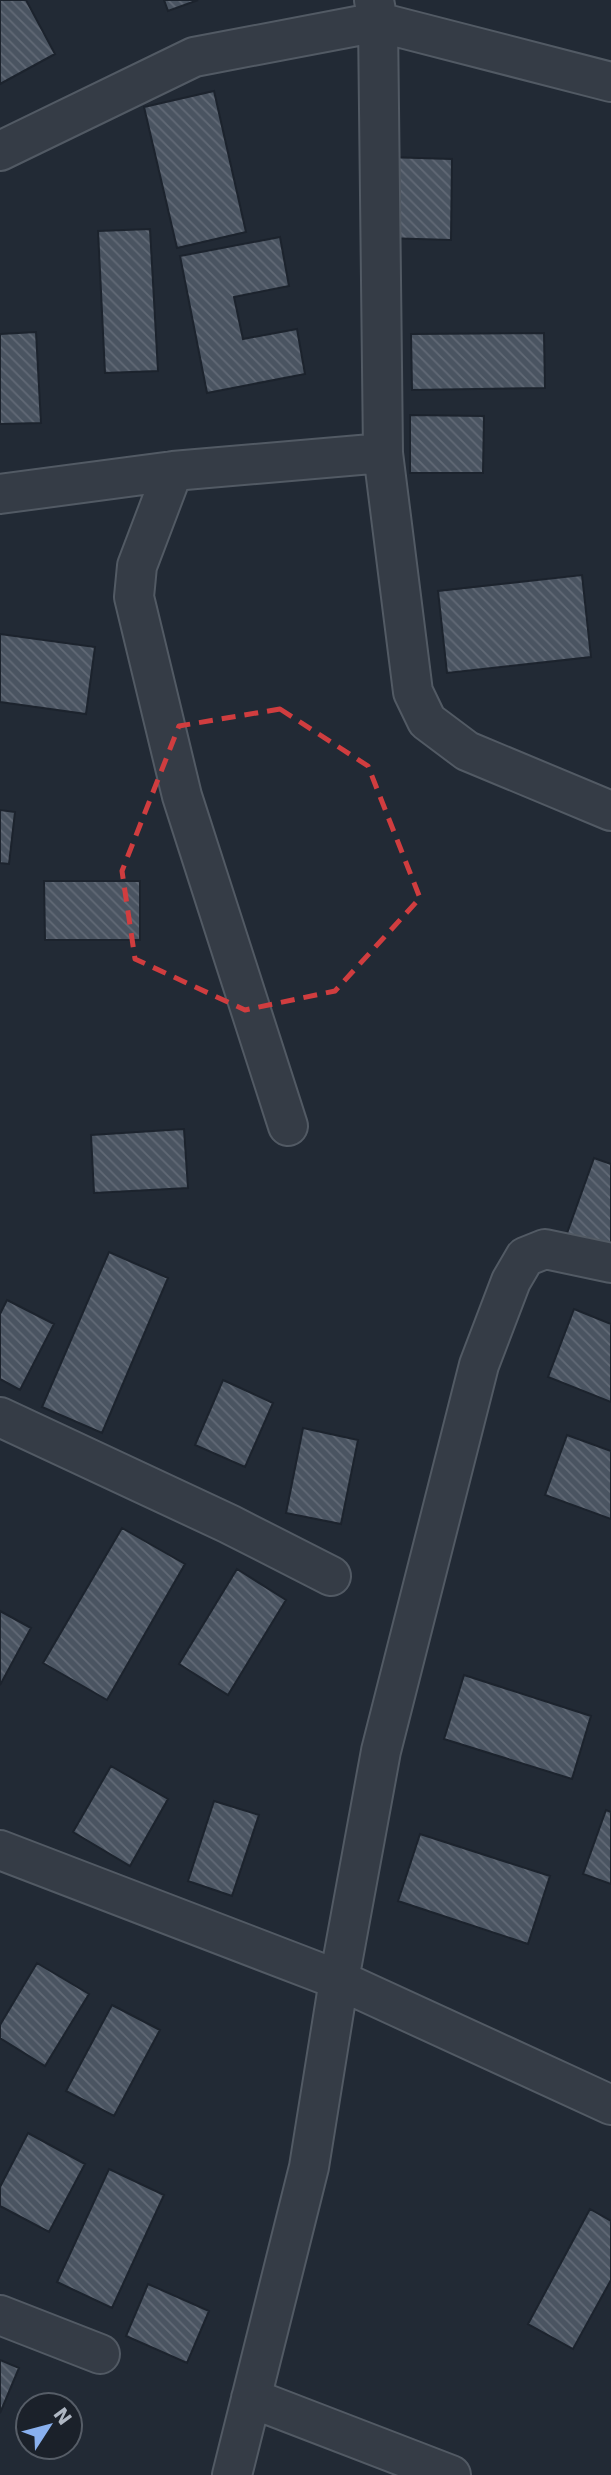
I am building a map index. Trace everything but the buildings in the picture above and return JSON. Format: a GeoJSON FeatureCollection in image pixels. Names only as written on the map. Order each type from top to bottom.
{"type":"FeatureCollection","features":[{"type":"Feature","properties":{"kind":"street"},"geometry":{"type":"LineString","coordinates":[[376,11],[383,453],[413,692],[427,721],[467,751],[611,811]]}},
{"type":"Feature","properties":{"kind":"street"},"geometry":{"type":"LineString","coordinates":[[0,151],[194,57],[376,11],[611,82]]}},
{"type":"Feature","properties":{"kind":"street"},"geometry":{"type":"LineString","coordinates":[[0,494],[173,471],[383,453]]}},
{"type":"Feature","properties":{"kind":"street"},"geometry":{"type":"LineString","coordinates":[[173,471],[137,566],[134,597],[182,796],[288,1126]]}},
{"type":"Feature","properties":{"kind":"street"},"geometry":{"type":"LineString","coordinates":[[232,2475],[309,2167],[339,1980],[381,1751],[479,1365],[511,1281],[525,1257],[545,1249],[611,1263]]}},
{"type":"Feature","properties":{"kind":"street"},"geometry":{"type":"LineString","coordinates":[[0,1417],[229,1524],[331,1576]]}},
{"type":"Feature","properties":{"kind":"street"},"geometry":{"type":"LineString","coordinates":[[0,1850],[339,1980],[611,2105]]}},
{"type":"Feature","properties":{"kind":"street"},"geometry":{"type":"LineString","coordinates":[[0,2315],[100,2354]]}},
{"type":"Feature","properties":{"kind":"street"},"geometry":{"type":"LineString","coordinates":[[251,2398],[451,2475]]}},
{"type":"Feature","properties":{"kind":"highlighted area"},"geometry":{"type":"Polygon","coordinates":[[[280,709],[368,766],[420,898],[335,991],[245,1010],[135,959],[122,871],[179,726],[280,709]]]}}]}
